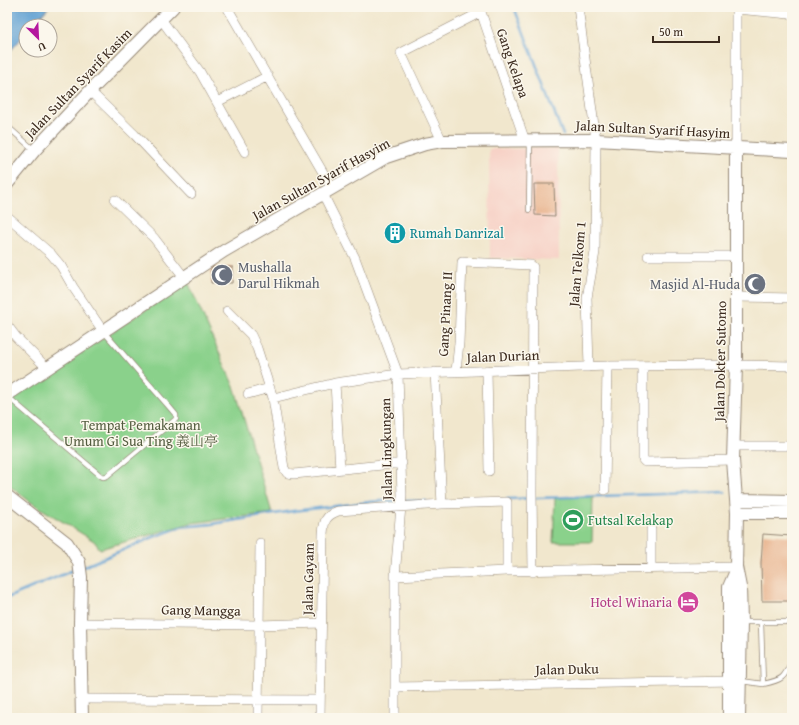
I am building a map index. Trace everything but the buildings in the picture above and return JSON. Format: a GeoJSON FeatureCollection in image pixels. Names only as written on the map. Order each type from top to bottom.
{"type":"FeatureCollection","features":[{"type":"Feature","properties":{"kind":"street","name":"Jalan Sultan Syarif Kasim"},"geometry":{"type":"LineString","coordinates":[[7,184],[34,151],[173,7]]}},
{"type":"Feature","properties":{"kind":"street","name":"Jalan Lingkungan"},"geometry":{"type":"LineString","coordinates":[[227,7],[268,76],[328,191],[355,258],[398,374],[402,495],[395,576],[395,718]]}},
{"type":"Feature","properties":{"kind":"street","name":"Jalan Telkom 1"},"geometry":{"type":"LineString","coordinates":[[578,7],[596,140],[595,252],[587,298],[589,367]]}},
{"type":"Feature","properties":{"kind":"street"},"geometry":{"type":"LineString","coordinates":[[736,8],[790,14],[791,7]]}},
{"type":"Feature","properties":{"kind":"street","name":"Jalan Dokter Sutomo"},"geometry":{"type":"LineString","coordinates":[[729,718],[735,681],[741,622],[740,587],[736,569],[737,513],[733,460],[737,256],[736,8]]}},
{"type":"Feature","properties":{"kind":"street","name":"Gang Kelapa"},"geometry":{"type":"LineString","coordinates":[[442,141],[402,53],[480,9],[528,141]]}},
{"type":"Feature","properties":{"kind":"street"},"geometry":{"type":"LineString","coordinates":[[160,19],[200,72],[245,152]]}},
{"type":"Feature","properties":{"kind":"street"},"geometry":{"type":"LineString","coordinates":[[217,102],[268,76]]}},
{"type":"Feature","properties":{"kind":"street"},"geometry":{"type":"LineString","coordinates":[[90,92],[135,135],[191,194]]}},
{"type":"Feature","properties":{"kind":"street","name":"Jalan Sultan Syarif Hasyim"},"geometry":{"type":"LineString","coordinates":[[7,396],[224,251],[386,157],[425,144],[442,141],[596,140],[792,150]]}},
{"type":"Feature","properties":{"kind":"street"},"geometry":{"type":"LineString","coordinates":[[115,200],[154,238],[184,277]]}},
{"type":"Feature","properties":{"kind":"street"},"geometry":{"type":"LineString","coordinates":[[7,216],[51,254],[61,266],[73,287],[103,331]]}},
{"type":"Feature","properties":{"kind":"street"},"geometry":{"type":"LineString","coordinates":[[648,256],[737,256]]}},
{"type":"Feature","properties":{"kind":"street","name":"Gang Pinang II"},"geometry":{"type":"LineString","coordinates":[[456,371],[459,343],[462,262],[531,265],[533,267],[532,370]]}},
{"type":"Feature","properties":{"kind":"street"},"geometry":{"type":"LineString","coordinates":[[736,297],[792,298]]}},
{"type":"Feature","properties":{"kind":"street"},"geometry":{"type":"LineString","coordinates":[[227,311],[251,335],[257,348],[270,388],[285,471],[290,474],[294,474],[402,464]]}},
{"type":"Feature","properties":{"kind":"street"},"geometry":{"type":"LineString","coordinates":[[7,325],[16,337],[48,369]]}},
{"type":"Feature","properties":{"kind":"street"},"geometry":{"type":"LineString","coordinates":[[605,490],[607,366]]}},
{"type":"Feature","properties":{"kind":"street","name":"Jalan Durian"},"geometry":{"type":"LineString","coordinates":[[272,398],[335,382],[398,374],[607,366],[792,366]]}},
{"type":"Feature","properties":{"kind":"street"},"geometry":{"type":"LineString","coordinates":[[643,367],[644,462],[733,460]]}},
{"type":"Feature","properties":{"kind":"street"},"geometry":{"type":"LineString","coordinates":[[487,370],[488,471]]}},
{"type":"Feature","properties":{"kind":"street"},"geometry":{"type":"LineString","coordinates":[[532,370],[533,572]]}},
{"type":"Feature","properties":{"kind":"street"},"geometry":{"type":"LineString","coordinates":[[435,372],[442,504]]}},
{"type":"Feature","properties":{"kind":"street"},"geometry":{"type":"LineString","coordinates":[[335,382],[340,470]]}},
{"type":"Feature","properties":{"kind":"street"},"geometry":{"type":"LineString","coordinates":[[248,394],[270,388]]}},
{"type":"Feature","properties":{"kind":"street"},"geometry":{"type":"LineString","coordinates":[[734,446],[792,445]]}},
{"type":"Feature","properties":{"kind":"street"},"geometry":{"type":"LineString","coordinates":[[7,496],[67,543],[79,562],[81,577],[80,623],[82,718]]}},
{"type":"Feature","properties":{"kind":"street"},"geometry":{"type":"LineString","coordinates":[[736,500],[792,501]]}},
{"type":"Feature","properties":{"kind":"street"},"geometry":{"type":"LineString","coordinates":[[401,506],[507,502],[507,571]]}},
{"type":"Feature","properties":{"kind":"street","name":"Jalan Gayam"},"geometry":{"type":"LineString","coordinates":[[320,718],[324,523],[327,517],[338,511],[401,506]]}},
{"type":"Feature","properties":{"kind":"street"},"geometry":{"type":"LineString","coordinates":[[737,513],[792,513]]}},
{"type":"Feature","properties":{"kind":"street"},"geometry":{"type":"LineString","coordinates":[[651,529],[651,568]]}},
{"type":"Feature","properties":{"kind":"street"},"geometry":{"type":"LineString","coordinates":[[258,718],[260,543]]}},
{"type":"Feature","properties":{"kind":"street"},"geometry":{"type":"LineString","coordinates":[[395,576],[507,571],[533,572],[651,568],[736,569]]}},
{"type":"Feature","properties":{"kind":"street","name":"Jalan Dokter Sutomo"},"geometry":{"type":"LineString","coordinates":[[736,569],[729,587],[739,718]]}},
{"type":"Feature","properties":{"kind":"street","name":"Gang Mangga"},"geometry":{"type":"LineString","coordinates":[[80,623],[259,625],[321,623]]}},
{"type":"Feature","properties":{"kind":"street","name":"Jalan Duku"},"geometry":{"type":"LineString","coordinates":[[395,687],[735,681]]}},
{"type":"Feature","properties":{"kind":"street"},"geometry":{"type":"LineString","coordinates":[[81,699],[320,700]]}},
{"type":"Feature","properties":{"kind":"lane"},"geometry":{"type":"LineString","coordinates":[[7,126],[34,151]]}},
{"type":"Feature","properties":{"kind":"lane"},"geometry":{"type":"LineString","coordinates":[[528,141],[529,210]]}},
{"type":"Feature","properties":{"kind":"lane"},"geometry":{"type":"LineString","coordinates":[[7,396],[100,476],[108,476],[176,419],[176,415],[103,331]]}},
{"type":"Feature","properties":{"kind":"lane"},"geometry":{"type":"LineString","coordinates":[[741,622],[792,622]]}},
{"type":"Feature","properties":{"kind":"lane"},"geometry":{"type":"LineString","coordinates":[[761,623],[763,684]]}},
{"type":"Feature","properties":{"kind":"lane"},"geometry":{"type":"LineString","coordinates":[[735,681],[763,684],[774,682],[788,672],[792,660]]}},
{"type":"Feature","properties":{"kind":"shaded area"},"geometry":{"type":"Polygon","coordinates":[[[558,148],[559,260],[490,258],[489,149],[558,148]]]}},
{"type":"Feature","properties":{"kind":"green space","name":"Tempat Pemakaman Umum Gi Sua Ting 義山亭"},"geometry":{"type":"Polygon","coordinates":[[[188,282],[235,389],[272,513],[191,523],[100,549],[94,541],[32,503],[7,484],[7,401],[188,282]]]}},
{"type":"Feature","properties":{"kind":"green space","name":"Futsal Kelakap"},"geometry":{"type":"Polygon","coordinates":[[[593,497],[592,542],[553,542],[555,498],[593,497]]]}},
{"type":"Feature","properties":{"kind":"water"},"geometry":{"type":"Polygon","coordinates":[[[7,7],[49,7],[39,18],[18,18],[18,42],[7,55],[7,7]]]}},
{"type":"Feature","properties":{"kind":"waterway"},"geometry":{"type":"LineString","coordinates":[[514,7],[563,135]]}},
{"type":"Feature","properties":{"kind":"waterway"},"geometry":{"type":"LineString","coordinates":[[507,499],[725,492]]}},
{"type":"Feature","properties":{"kind":"waterway"},"geometry":{"type":"LineString","coordinates":[[83,567],[181,527],[212,524],[293,511],[378,501],[426,501]]}},
{"type":"Feature","properties":{"kind":"waterway"},"geometry":{"type":"LineString","coordinates":[[7,598],[76,569]]}},
{"type":"Feature","properties":{"kind":"place","name":"Rumah Danrizal"},"geometry":{"type":"Point","coordinates":[395,233]}},
{"type":"Feature","properties":{"kind":"place","name":"Mushalla Darul Hikmah"},"geometry":{"type":"Point","coordinates":[222,275]}},
{"type":"Feature","properties":{"kind":"place","name":"Masjid Al-Huda"},"geometry":{"type":"Point","coordinates":[755,284]}},
{"type":"Feature","properties":{"kind":"place","name":"Futsal Kelakap"},"geometry":{"type":"Point","coordinates":[573,520]}},
{"type":"Feature","properties":{"kind":"place","name":"Hotel Winaria"},"geometry":{"type":"Point","coordinates":[688,602]}}]}
